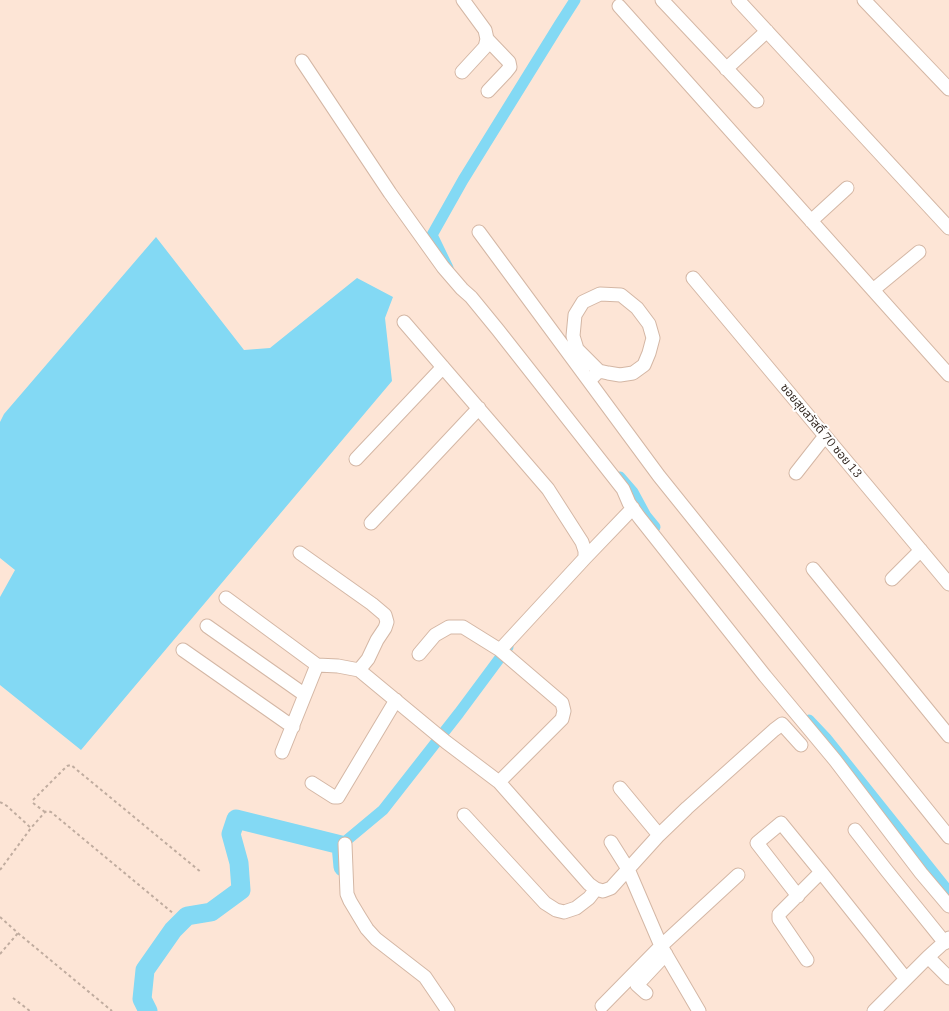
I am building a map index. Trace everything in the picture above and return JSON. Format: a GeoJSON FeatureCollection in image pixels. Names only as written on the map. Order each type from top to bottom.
{"type":"FeatureCollection","features":[{"type":"Feature","properties":{"kind":"street"},"geometry":{"type":"LineString","coordinates":[[462,72],[485,47],[487,39],[485,30],[463,0]]}},
{"type":"Feature","properties":{"kind":"street"},"geometry":{"type":"LineString","coordinates":[[662,0],[757,101]]}},
{"type":"Feature","properties":{"kind":"street"},"geometry":{"type":"LineString","coordinates":[[738,0],[949,228]]}},
{"type":"Feature","properties":{"kind":"street"},"geometry":{"type":"LineString","coordinates":[[864,0],[949,89]]}},
{"type":"Feature","properties":{"kind":"street"},"geometry":{"type":"LineString","coordinates":[[619,6],[949,375]]}},
{"type":"Feature","properties":{"kind":"street"},"geometry":{"type":"LineString","coordinates":[[726,69],[767,31]]}},
{"type":"Feature","properties":{"kind":"street"},"geometry":{"type":"LineString","coordinates":[[487,39],[509,62],[510,67],[488,91]]}},
{"type":"Feature","properties":{"kind":"street"},"geometry":{"type":"LineString","coordinates":[[302,61],[434,256],[450,276],[480,307],[623,489],[633,508],[765,676],[836,760],[921,873],[949,906]]}},
{"type":"Feature","properties":{"kind":"street"},"geometry":{"type":"LineString","coordinates":[[811,221],[847,188]]}},
{"type":"Feature","properties":{"kind":"street"},"geometry":{"type":"LineString","coordinates":[[479,232],[659,476],[949,837]]}},
{"type":"Feature","properties":{"kind":"street"},"geometry":{"type":"LineString","coordinates":[[873,290],[919,252]]}},
{"type":"Feature","properties":{"kind":"street","name":"ซอยสุขสวัสดิ์ 70 ซอย 13"},"geometry":{"type":"LineString","coordinates":[[692,278],[949,584]]}},
{"type":"Feature","properties":{"kind":"street"},"geometry":{"type":"LineString","coordinates":[[600,294],[621,295],[637,308],[649,324],[653,338],[649,353],[644,366],[633,373],[620,375],[608,374],[599,371],[577,349],[573,336],[575,315],[583,302],[600,294]]}},
{"type":"Feature","properties":{"kind":"street"},"geometry":{"type":"LineString","coordinates":[[404,322],[548,489],[582,542],[586,551],[584,558]]}},
{"type":"Feature","properties":{"kind":"street"},"geometry":{"type":"LineString","coordinates":[[356,459],[443,367]]}},
{"type":"Feature","properties":{"kind":"street"},"geometry":{"type":"LineString","coordinates":[[589,381],[599,371]]}},
{"type":"Feature","properties":{"kind":"street"},"geometry":{"type":"LineString","coordinates":[[371,523],[479,408]]}},
{"type":"Feature","properties":{"kind":"street"},"geometry":{"type":"LineString","coordinates":[[796,473],[825,436]]}},
{"type":"Feature","properties":{"kind":"street"},"geometry":{"type":"LineString","coordinates":[[500,650],[584,558],[633,508]]}},
{"type":"Feature","properties":{"kind":"street"},"geometry":{"type":"LineString","coordinates":[[892,579],[921,550]]}},
{"type":"Feature","properties":{"kind":"street"},"geometry":{"type":"LineString","coordinates":[[300,553],[372,604],[385,615],[387,622],[385,628],[377,640],[368,659],[360,670]]}},
{"type":"Feature","properties":{"kind":"street"},"geometry":{"type":"LineString","coordinates":[[813,569],[949,736]]}},
{"type":"Feature","properties":{"kind":"street"},"geometry":{"type":"LineString","coordinates":[[226,598],[317,665],[338,666],[360,670],[446,742],[499,782],[589,884],[596,889],[603,891],[611,888],[659,835],[782,724],[801,746]]}},
{"type":"Feature","properties":{"kind":"street"},"geometry":{"type":"LineString","coordinates":[[207,626],[305,695]]}},
{"type":"Feature","properties":{"kind":"street"},"geometry":{"type":"LineString","coordinates":[[419,654],[435,635],[449,627],[462,627],[500,650],[562,703],[564,711],[562,719],[499,782]]}},
{"type":"Feature","properties":{"kind":"street"},"geometry":{"type":"LineString","coordinates":[[183,650],[293,727]]}},
{"type":"Feature","properties":{"kind":"street"},"geometry":{"type":"LineString","coordinates":[[282,752],[317,665]]}},
{"type":"Feature","properties":{"kind":"street"},"geometry":{"type":"LineString","coordinates":[[312,783],[337,798],[396,700]]}},
{"type":"Feature","properties":{"kind":"street"},"geometry":{"type":"LineString","coordinates":[[620,788],[659,835]]}},
{"type":"Feature","properties":{"kind":"street"},"geometry":{"type":"LineString","coordinates":[[464,815],[545,903],[556,910],[564,912],[576,908],[590,898],[596,889]]}},
{"type":"Feature","properties":{"kind":"street"},"geometry":{"type":"LineString","coordinates":[[798,896],[757,843],[781,823],[906,979]]}},
{"type":"Feature","properties":{"kind":"street"},"geometry":{"type":"LineString","coordinates":[[855,830],[887,871],[947,940],[874,1011]]}},
{"type":"Feature","properties":{"kind":"street"},"geometry":{"type":"LineString","coordinates":[[611,842],[628,869],[663,950],[699,1011]]}},
{"type":"Feature","properties":{"kind":"street"},"geometry":{"type":"LineString","coordinates":[[345,844],[347,894],[367,929],[376,939],[425,977],[448,1011]]}},
{"type":"Feature","properties":{"kind":"street"},"geometry":{"type":"LineString","coordinates":[[807,960],[779,919],[779,914],[821,872]]}},
{"type":"Feature","properties":{"kind":"street"},"geometry":{"type":"LineString","coordinates":[[602,1006],[663,950],[738,875]]}},
{"type":"Feature","properties":{"kind":"street"},"geometry":{"type":"LineString","coordinates":[[646,993],[638,985],[663,950]]}},
{"type":"Feature","properties":{"kind":"street"},"geometry":{"type":"LineString","coordinates":[[928,957],[949,978]]}},
{"type":"Feature","properties":{"kind":"path"},"geometry":{"type":"LineString","coordinates":[[174,914],[51,812],[45,812],[33,803],[33,800],[67,766],[71,766],[202,873]]}},
{"type":"Feature","properties":{"kind":"path"},"geometry":{"type":"LineString","coordinates":[[0,802],[7,806],[31,828]]}},
{"type":"Feature","properties":{"kind":"path"},"geometry":{"type":"LineString","coordinates":[[0,870],[31,828],[45,812]]}},
{"type":"Feature","properties":{"kind":"path"},"geometry":{"type":"LineString","coordinates":[[0,917],[112,1011]]}},
{"type":"Feature","properties":{"kind":"path"},"geometry":{"type":"LineString","coordinates":[[0,954],[18,933]]}},
{"type":"Feature","properties":{"kind":"path"},"geometry":{"type":"LineString","coordinates":[[13,998],[30,1011]]}},
{"type":"Feature","properties":{"kind":"water"},"geometry":{"type":"Polygon","coordinates":[[[156,237],[244,350],[270,348],[357,278],[393,297],[385,318],[392,381],[81,750],[0,685],[0,597],[15,570],[0,558],[0,422],[4,414],[156,237]]]}},
{"type":"Feature","properties":{"kind":"waterway"},"geometry":{"type":"LineString","coordinates":[[448,268],[432,235],[463,180],[575,0]]}},
{"type":"Feature","properties":{"kind":"waterway"},"geometry":{"type":"LineString","coordinates":[[620,477],[633,492],[646,516],[655,527]]}},
{"type":"Feature","properties":{"kind":"waterway"},"geometry":{"type":"LineString","coordinates":[[341,845],[383,810],[459,713],[508,647]]}},
{"type":"Feature","properties":{"kind":"waterway"},"geometry":{"type":"LineString","coordinates":[[809,720],[826,738],[949,892]]}},
{"type":"Feature","properties":{"kind":"waterway"},"geometry":{"type":"LineString","coordinates":[[148,1011],[142,999],[145,970],[173,930],[187,916],[211,912],[241,890],[239,863],[231,834],[236,819],[341,845],[343,867]]}}]}
